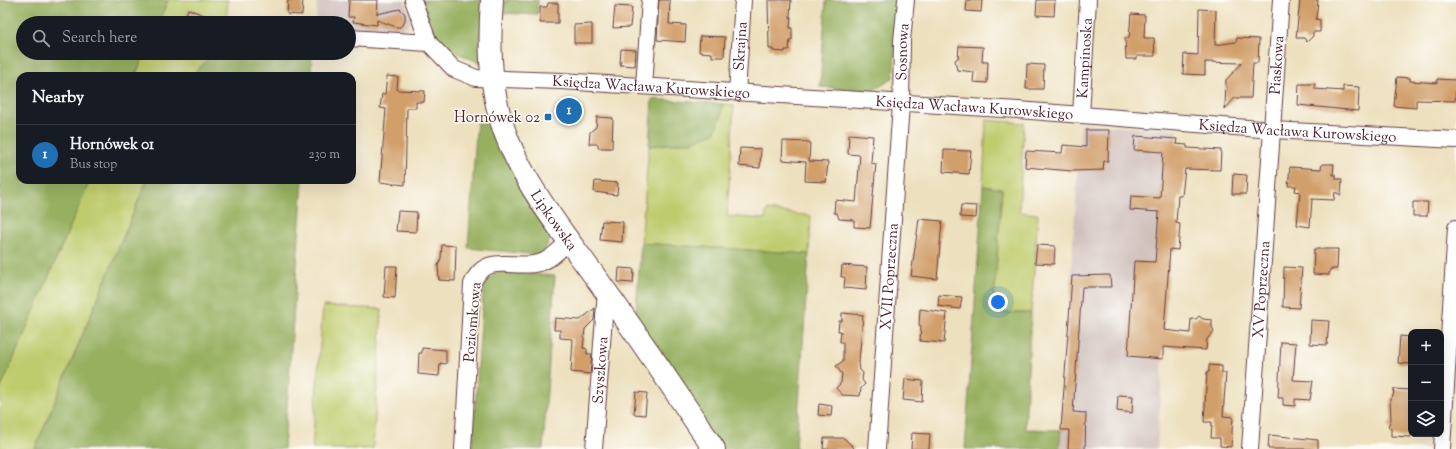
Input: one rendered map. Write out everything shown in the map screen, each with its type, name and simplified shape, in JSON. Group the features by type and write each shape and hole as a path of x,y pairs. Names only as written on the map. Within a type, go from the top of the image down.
{"street":[{"path":"413,0 429,43 454,69 463,74 476,78 493,78"},
{"name":"Lipkowska","path":"492,0 490,39 493,78 498,111 509,144 533,187 569,241 606,291 714,449"},
{"path":"644,86 650,0"},
{"name":"Skrajna","path":"737,93 743,0"},
{"name":"Sosnowa","path":"901,104 902,41 906,0"},
{"name":"Kampinoska","path":"1081,115 1088,0"},
{"name":"Piaskowa","path":"1272,130 1281,0"},
{"path":"356,38 429,43"},
{"name":"Księdza Wacława Kurowskiego","path":"493,78 644,86 1081,115 1272,130 1456,140"},
{"name":"XVII Poprzeczna","path":"877,449 901,104"},
{"name":"XV Poprzeczna","path":"1250,449 1272,130"},
{"path":"1442,449 1456,228"},
{"name":"Poziomkowa","path":"463,449 472,284 476,276 479,271 491,265 540,263 549,258 569,241"},
{"name":"Szyszkowa","path":"594,449 606,291"}],"shaded area":[{"path":"317,0 404,0 411,22 399,34 356,31 356,16 316,16"},
{"path":"1081,124 1177,130 1157,449 1059,449"}],"green space":[{"path":"0,0 168,0 161,16 16,16 16,60 142,60 137,72 16,72 16,184 88,184 0,390"},
{"path":"168,0 228,0 227,16 161,16"},
{"path":"422,0 486,0 482,64 440,45"},
{"path":"505,0 538,0 537,15 504,13"},
{"path":"826,0 899,0 893,78 873,91 820,87"},
{"path":"142,60 208,60 195,72 137,72"},
{"path":"208,60 312,60 311,72 195,72"},
{"path":"652,99 722,104 721,118 714,133 691,142 649,146"},
{"path":"722,104 734,105 727,216 765,219 767,210 811,216 809,254 641,243 649,146 691,142 721,118"},
{"path":"477,119 483,120 552,230 550,240 541,255 468,248"},
{"path":"986,120 1024,123 1019,212 1038,214 1031,313 993,312 1002,189 983,186"},
{"path":"88,184 145,184 35,449 0,449 0,390"},
{"path":"145,184 303,184 284,449 35,449"},
{"path":"983,186 1002,189 993,312 1031,313 1025,429 1061,430 1059,449 965,449"},
{"path":"641,243 809,254 796,449 720,449 635,323"},
{"path":"499,271 555,276 543,449 472,449 484,283"},
{"path":"323,306 382,309 373,449 312,449"}],"building":[{"path":"288,0 303,0 302,15 287,14"},
{"path":"349,0 378,0 377,14 400,9 405,14 405,22 400,27 396,27 377,20 377,25 356,22 356,16 348,16"},
{"path":"659,0 670,0 669,24 686,25 685,42 657,40"},
{"path":"768,0 791,0 790,28 792,28 792,40 790,40 789,50 785,50 785,52 773,51 773,49 769,49"},
{"path":"967,0 982,0 981,12 966,11"},
{"path":"1037,0 1055,0 1054,16 1036,15"},
{"path":"1300,0 1318,0 1316,19 1320,20 1320,32 1313,32 1313,36 1307,42 1304,38 1296,38"},
{"path":"548,3 558,3 558,23 540,23 540,7 547,7"},
{"path":"615,6 632,7 630,27 613,28"},
{"path":"188,9 207,16 186,16"},
{"path":"1199,9 1216,10 1215,45 1236,42 1237,38 1259,39 1258,63 1253,63 1251,98 1235,98 1225,109 1226,80 1242,63 1205,62 1205,75 1183,74 1184,54 1198,55"},
{"path":"1131,14 1145,15 1144,38 1154,38 1155,56 1137,56 1137,59 1126,59 1125,38 1129,38"},
{"path":"592,24 592,43 574,43 574,25"},
{"path":"700,36 725,37 724,57 712,57 712,53 699,52"},
{"path":"959,46 983,47 982,62 988,62 987,83 973,82 974,72 957,70 955,60 958,58"},
{"path":"621,49 636,50 635,66 620,65"},
{"path":"1027,64 1044,65 1043,89 1026,89"},
{"path":"387,76 398,77 397,90 425,91 424,102 416,102 416,108 407,108 405,185 380,182 386,109 380,108 382,94 385,94"},
{"path":"1397,77 1410,78 1410,81 1437,83 1437,79 1456,80 1455,101 1416,100 1416,108 1394,106"},
{"path":"1299,84 1315,84 1315,89 1343,91 1343,86 1359,87 1358,111 1298,105"},
{"path":"597,117 613,118 612,148 598,148 598,144 589,144 590,132 596,127"},
{"path":"1086,130 1109,130 1108,161 1104,161 1103,170 1072,171 1025,167 1026,151 1062,153 1063,145 1086,147"},
{"path":"849,134 873,136 871,163 876,164 870,228 854,227 854,220 839,219 837,213 834,213 835,200 856,202 860,155 848,154"},
{"path":"1135,136 1177,139 1176,144 1187,145 1187,148 1221,150 1220,170 1185,169 1182,196 1178,196 1176,223 1180,224 1178,250 1170,249 1164,330 1190,333 1191,319 1196,319 1199,316 1203,319 1212,320 1212,327 1214,331 1207,339 1206,350 1163,347 1163,359 1128,356 1134,261 1155,262 1159,212 1130,210 1131,196 1160,198 1163,152 1134,150"},
{"path":"783,141 810,142 809,161 828,162 826,182 805,181 806,162 782,160"},
{"path":"740,148 761,149 760,168 739,166"},
{"path":"944,150 971,151 969,174 943,172"},
{"path":"1322,164 1334,164 1333,175 1336,175 1336,179 1342,179 1341,195 1335,192 1334,200 1312,199 1310,227 1297,225 1300,192 1295,191 1296,186 1288,186 1290,167 1321,169"},
{"path":"1233,174 1247,175 1246,194 1232,194"},
{"path":"595,181 618,183 617,195 594,192"},
{"path":"1413,202 1428,202 1427,216 1413,216"},
{"path":"961,205 977,206 976,218 960,217"},
{"path":"398,211 417,212 416,232 396,231"},
{"path":"919,219 942,221 937,279 911,276"},
{"path":"602,221 623,222 622,242 600,240"},
{"path":"442,245 456,246 455,281 439,280 438,266 441,258"},
{"path":"1037,245 1055,246 1054,264 1035,263"},
{"path":"1314,249 1338,249 1337,269 1330,269 1329,275 1313,274"},
{"path":"842,265 867,267 866,290 844,288 845,277 841,277"},
{"path":"386,266 397,266 395,298 384,297"},
{"path":"1284,267 1302,268 1299,308 1283,307"},
{"path":"619,268 634,269 633,283 618,282"},
{"path":"1110,275 1111,287 1082,287 1073,412 1086,413 1085,449 1068,449 1069,430 1061,430 1072,276"},
{"path":"939,295 962,297 960,309 938,306"},
{"path":"595,308 594,320 585,329 583,348 587,349 587,354 592,354 590,374 571,372 573,339 560,338 560,330 554,330 555,318 580,320"},
{"path":"920,309 947,313 944,343 920,341"},
{"path":"842,313 863,315 859,362 860,370 863,373 862,380 865,384 861,388 860,396 842,395 836,388 841,383 842,374 836,366 843,361 843,342 840,342 841,331 838,331 839,321 842,321"},
{"path":"1311,320 1329,321 1327,345 1310,344"},
{"path":"1400,336 1408,337 1408,364 1398,363"},
{"path":"1281,342 1296,343 1293,380 1313,381 1310,400 1295,399 1295,406 1283,405 1283,398 1278,398"},
{"path":"422,348 446,350 446,364 440,363 439,376 418,374 419,353 422,353"},
{"path":"1209,365 1222,366 1222,373 1226,373 1223,416 1233,417 1231,447 1220,446 1220,438 1211,438 1212,422 1204,422 1207,372 1209,372"},
{"path":"905,379 923,381 922,402 903,400"},
{"path":"1394,389 1408,390 1408,437 1391,436 1391,429 1388,426 1391,420 1390,399 1393,396"},
{"path":"636,392 647,393 645,415 634,414"},
{"path":"1118,395 1133,396 1132,413 1117,411"},
{"path":"819,404 832,406 831,416 818,415"},
{"path":"912,433 930,434 929,449 911,449"},
{"path":"1269,435 1318,440 1318,449 1268,449"},
{"path":"824,438 844,438 855,449 823,449"}],"place":[{"name":"Hornówek 01","path":"569,111"},
{"name":"Hornówek 02","path":"548,117"}]}
